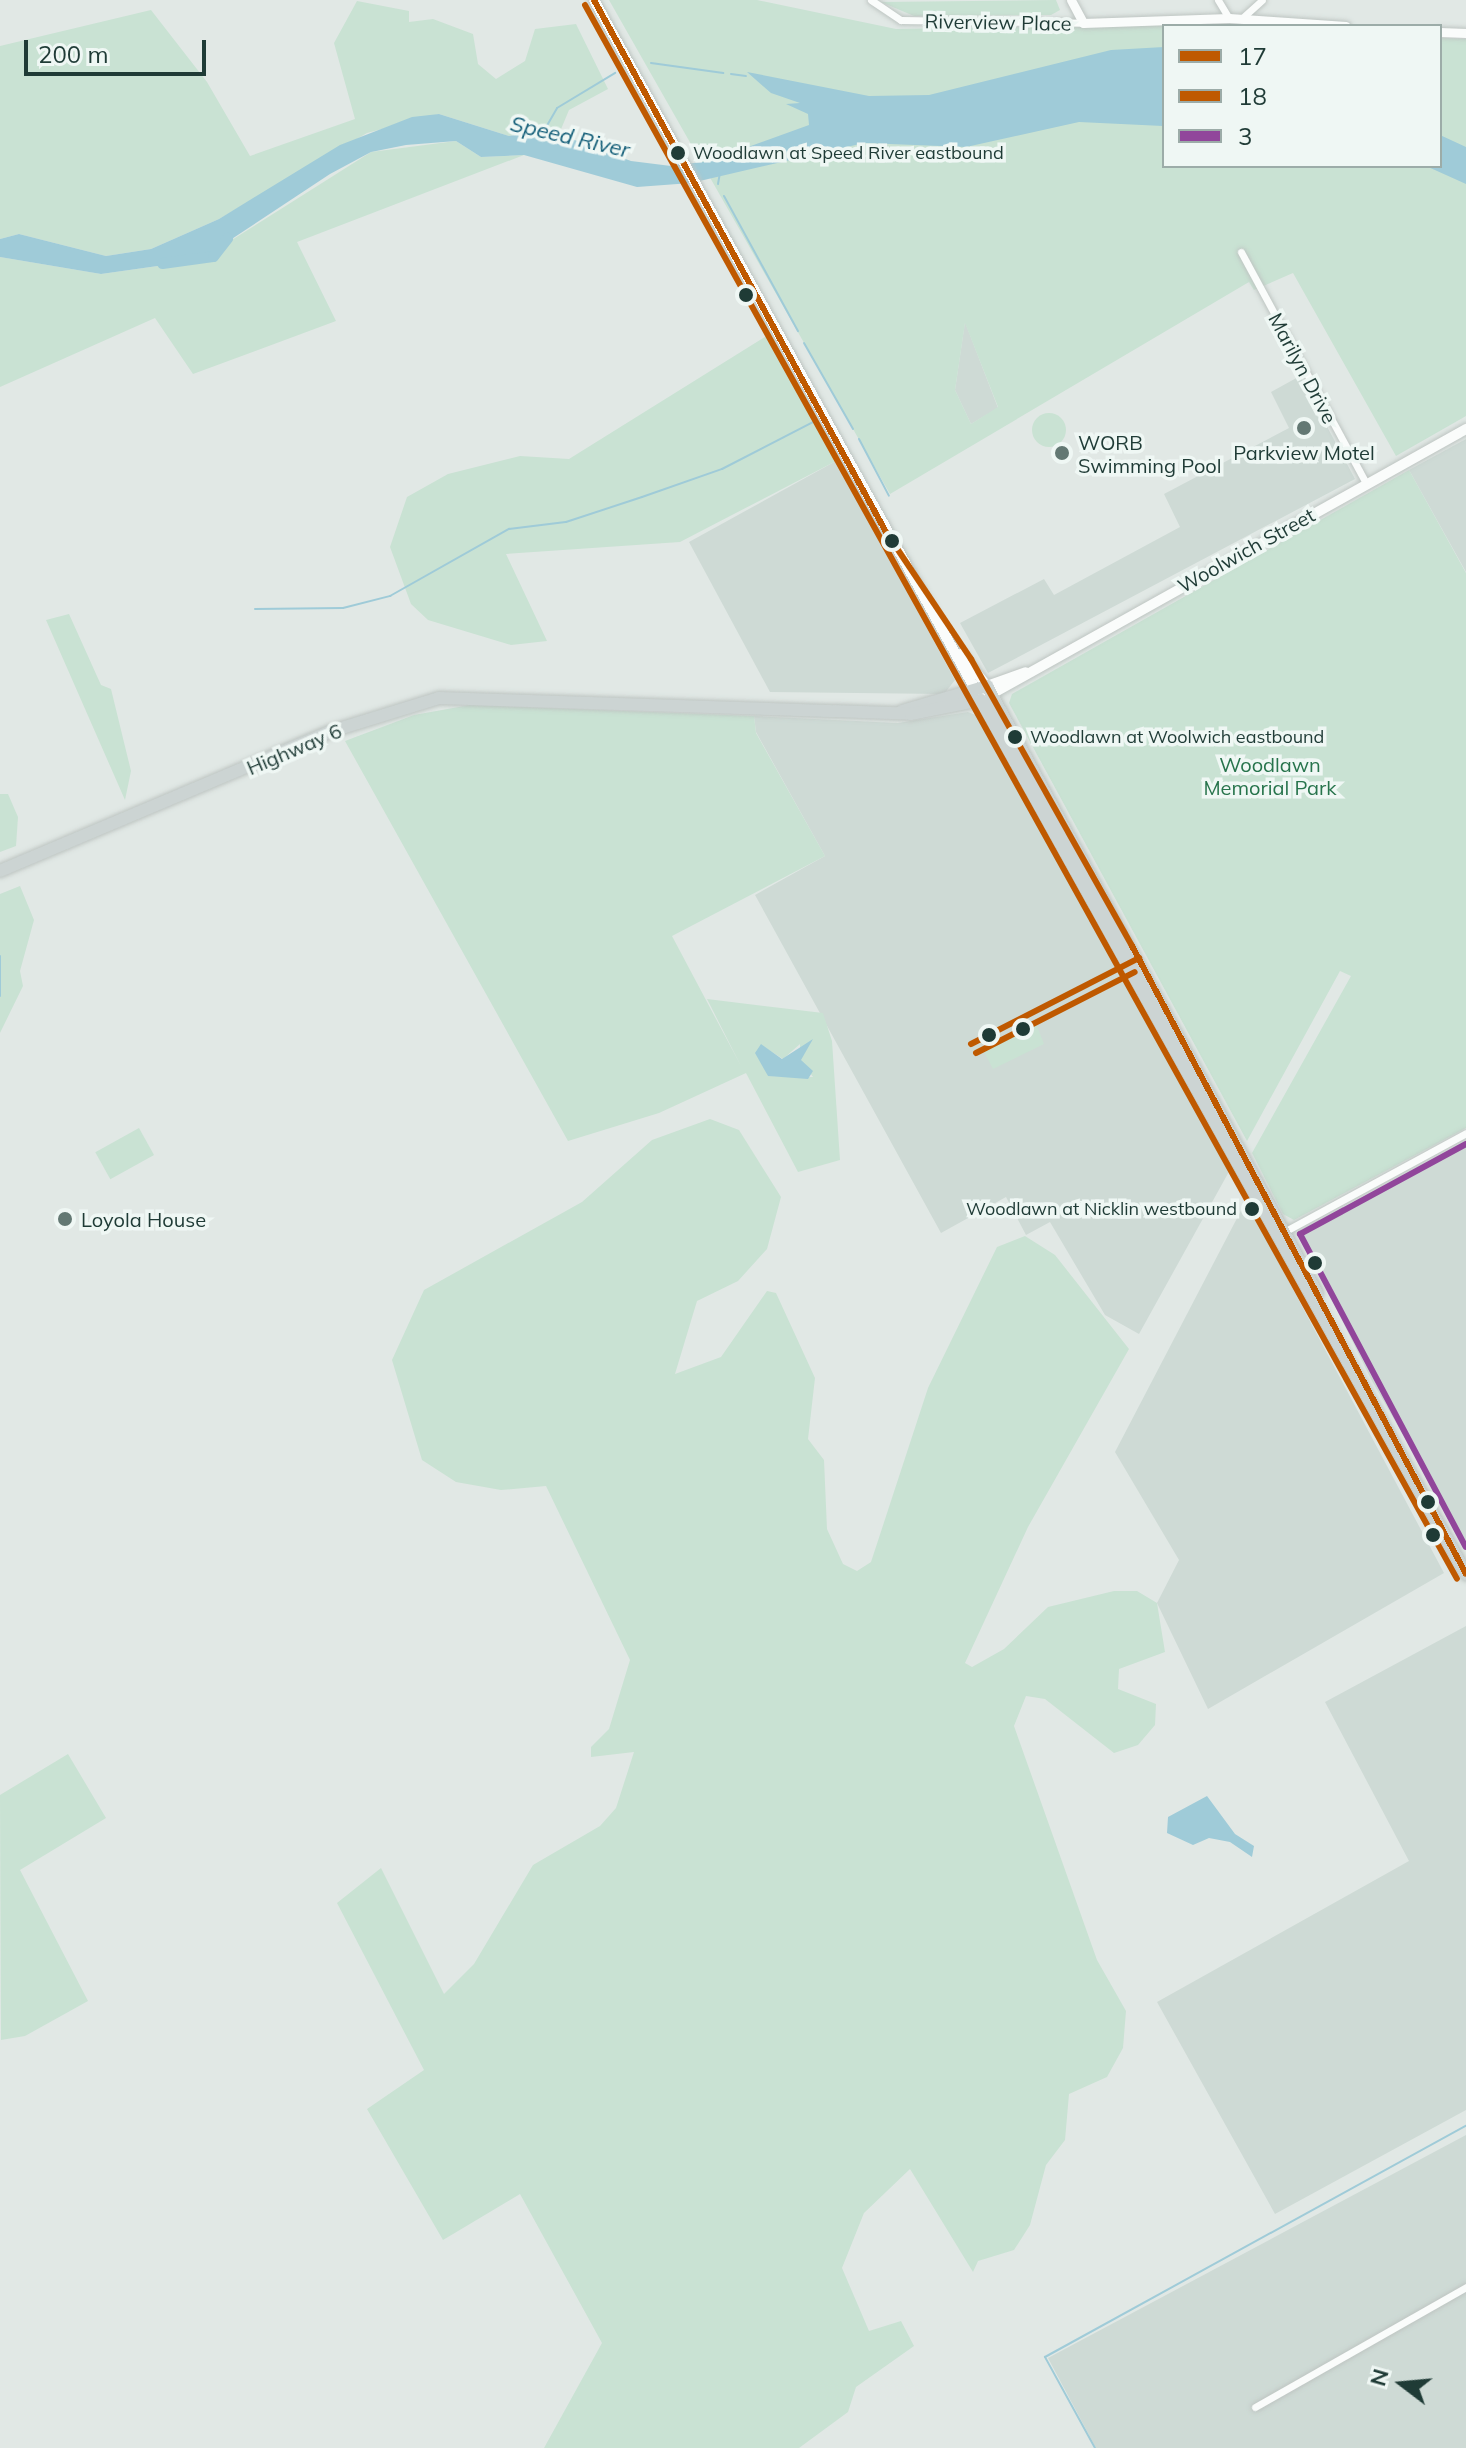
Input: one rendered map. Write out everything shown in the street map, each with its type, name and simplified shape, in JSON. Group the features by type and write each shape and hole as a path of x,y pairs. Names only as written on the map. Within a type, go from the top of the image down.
{"main road":[{"path":"594,0 984,693 1283,1233 1465,1571"},
{"name":"Woolwich Street","path":"602,704 940,712 1026,672 1466,429"},
{"name":"Highway 6","path":"0,871 400,705 498,695 602,704"}],"street":[{"name":"Riverview Place","path":"871,0 901,20 1083,23"},
{"path":"1071,0 1083,23 1229,18 1316,24"},
{"path":"1218,0 1229,18"},
{"path":"1241,19 1262,0"},
{"path":"1442,32 1466,33"},
{"name":"Marilyn Drive","path":"1241,252 1366,483"},
{"path":"1283,1233 1466,1133"},
{"path":"1255,2407 1466,2287"}],"shaded area":[{"path":"965,322 998,408 971,424 955,390"},
{"path":"1300,376 1355,479 988,673 960,623 1044,579 1054,595 1180,527 1164,494 1289,428 1271,392"},
{"path":"1466,439 1466,572 1409,470"},
{"path":"836,461 955,680 944,694 770,692 689,542"},
{"path":"968,712 978,716 1033,808 1231,1168 1139,1334 1105,1315 1050,1222 1026,1235 1006,1197 941,1233 755,895 825,856 756,732 754,716 898,723"},
{"path":"1466,1143 1466,1544 1372,1381 1298,1231"},
{"path":"1246,1201 1444,1573 1208,1709 1157,1603 1179,1560 1115,1452"},
{"path":"1466,1626 1466,2110 1275,2214 1157,2002 1409,1861 1325,1702"},
{"path":"1466,2135 1466,2448 1096,2448 1048,2358"}],"green space":[{"path":"609,0 757,0 896,29 1162,25 1162,168 1442,168 1442,38 1466,39 1466,416 1396,456 1293,273 1254,290 1249,282 890,494","holes":["965,323 998,407 971,424 955,390"]},
{"path":"1056,0 1060,10 1051,15 914,16 881,2"},
{"path":"357,1 409,11 409,22 433,19 473,34 478,64 496,79 525,61 535,29 576,24 608,89 569,110 559,134 544,129 509,136 439,114 367,133 219,219 151,249 106,256 19,234 0,239 0,46 151,10 207,82 250,156 355,119 334,43"},
{"path":"456,141 481,157 524,155 297,242 336,321 193,374 155,318 0,387 0,257 101,274 200,260 371,152"},
{"path":"768,335 836,461 680,542 506,554 547,641 511,645 428,620 411,604 390,547 407,497 448,474 520,456 569,459"},
{"path":"1049,413 1061,418 1066,430 1061,442 1049,447 1037,442 1032,430 1037,418"},
{"name":"Woodlawn Memorial Park","path":"1409,470 1466,573 1466,1128 1294,1220 1283,1214 1252,1153 1351,976 1340,971 1247,1141 1009,703 1012,694"},
{"path":"69,614 101,685 111,689 131,771 125,800 46,620"},
{"path":"470,705 754,716 756,733 825,856 672,936 741,1066 707,999 823,1013 832,1041 840,1160 798,1172 746,1073 659,1113 568,1141 345,741 414,715","holes":["800,1044 800,1060 813,1077 768,1076 761,1045 783,1059"]},
{"path":"0,794 8,794 18,817 16,846 0,852"},
{"path":"20,886 34,920 20,971 23,986 0,1033 0,894"},
{"path":"1035,1021 1044,1044 993,1069 983,1050"},
{"path":"710,1119 739,1130 781,1197 767,1249 738,1281 697,1301 675,1374 721,1357 767,1291 776,1293 815,1378 808,1439 824,1460 827,1529 843,1564 857,1571 871,1562 928,1388 997,1247 1025,1236 1055,1255 1129,1349 1028,1527 965,1663 972,1667 1004,1649 1048,1607 1114,1591 1137,1591 1157,1603 1165,1652 1119,1669 1118,1689 1156,1704 1155,1725 1138,1745 1114,1753 1045,1699 1026,1696 1014,1726 1097,1960 1126,2011 1123,2048 1107,2077 1069,2094 1065,2140 1046,2165 1030,2225 1014,2250 978,2261 973,2272 910,2169 864,2213 842,2268 869,2331 901,2321 914,2346 856,2387 848,2412 799,2448 544,2448 602,2343 520,2194 443,2240 367,2109 424,2070 337,1903 381,1868 444,1994 474,1964 533,1865 600,1826 616,1808 634,1752 591,1757 591,1747 609,1729 630,1660 546,1486 501,1490 456,1482 422,1460 392,1360 424,1290 582,1202 652,1140"},
{"path":"139,1128 154,1155 110,1179 95,1152"},
{"path":"68,1754 106,1818 20,1870 88,2001 25,2036 1,2040 0,1795"}],"water":[{"path":"1162,47 1162,126 1079,122 966,147 864,143 691,183 637,187 524,155 481,157 456,141 406,145 371,152 330,174 200,260 101,274 0,257 0,239 19,234 106,256 151,249 219,219 340,145 412,117 439,114 509,136 545,129 631,161 671,166 709,161 809,125 808,114 786,104 800,103 771,93 747,72 869,96 929,95 1111,50"},
{"path":"1442,136 1466,147 1466,184 1430,168 1442,168"},
{"path":"813,1039 801,1060 813,1071 808,1079 768,1076 755,1053 761,1044 782,1059"},
{"path":"1207,1796 1235,1834 1254,1846 1252,1857 1230,1842 1209,1838 1193,1845 1167,1833 1168,1817"}],"waterway":[{"path":"651,63 723,73"},
{"path":"545,129 557,108 615,73"},
{"path":"731,74 746,76"},
{"path":"718,184 720,173"},
{"path":"724,196 798,331"},
{"name":"Speed River","path":"162,263 213,256 227,238"},
{"path":"804,343 853,429"},
{"path":"255,609 343,608 390,596 509,529 566,522 722,469 815,421"},
{"path":"859,439 889,496"},
{"path":"0,956 0,996"},
{"path":"1095,2448 1045,2357 1466,2126"}],"transit line":[{"name":"17","path":"594,0 886,532 971,659 1132,946 1466,1574"},
{"name":"18","path":"585,5 1457,1579"},
{"name":"17","path":"971,1044 1139,958"},
{"name":"18","path":"976,1053 1135,972"},
{"name":"3","path":"1466,1144 1300,1234 1466,1547"}],"place":[{"name":"Woodlawn at Speed River eastbound","path":"678,153"},
{"name":"Parkview Motel","path":"1304,428"},
{"name":"WORB Swimming Pool","path":"1062,453"},
{"name":"Woodlawn at Woolwich eastbound","path":"1015,737"},
{"name":"Woodlawn at Nicklin westbound","path":"1252,1209"},
{"name":"Loyola House","path":"65,1219"}]}
